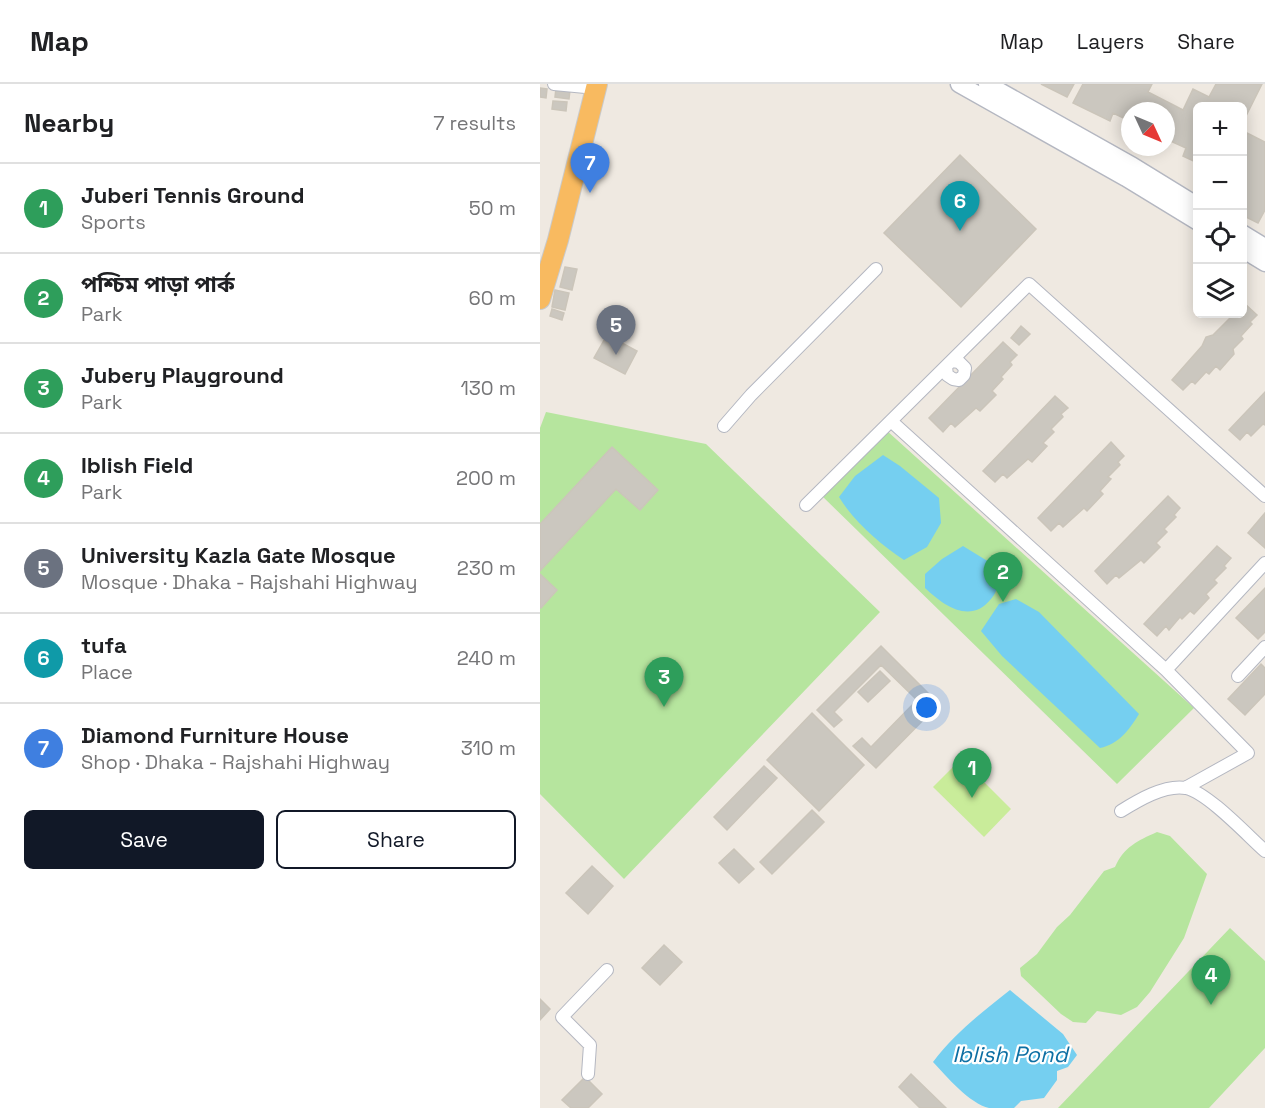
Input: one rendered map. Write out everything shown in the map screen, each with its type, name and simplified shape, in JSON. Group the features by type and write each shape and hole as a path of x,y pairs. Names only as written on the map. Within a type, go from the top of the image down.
{"highway":[{"path":"540,299 558,240 597,86"}],"main road":[{"path":"959,84 1116,172 1193,220"},
{"path":"987,84 1133,166 1193,204"},
{"path":"1247,236 1265,247"},
{"path":"1247,252 1265,263"}],"street":[{"path":"554,84 597,86"},
{"path":"724,426 751,395 876,269"},
{"path":"806,505 1029,284 1265,496"},
{"path":"891,421 1166,670 1248,753 1185,788 1163,790 1142,798 1121,811"},
{"path":"1166,670 1265,563"},
{"path":"1238,676 1265,647"},
{"path":"1185,788 1206,799 1227,815 1265,851"},
{"path":"588,1074 590,1045 562,1017 607,970"}],"green space":[{"path":"546,412 706,444 880,612 624,879 540,794 540,428"},
{"path":"886,430 1194,708 1117,784 821,495"},
{"path":"961,759 1011,809 984,837 933,787"},
{"path":"1157,832 1170,836 1207,874 1184,938 1150,992 1137,1007 1121,1015 1097,1011 1086,1023 1073,1022 1061,1014 1021,976 1020,968 1037,954 1104,871 1115,867 1132,845"},
{"path":"1230,928 1265,961 1265,1048 1209,1108 1058,1108"}],"water":[{"path":"883,455 939,498 941,523 927,547 904,560 868,532 839,497 855,476"},
{"path":"963,546 994,565 1000,582 991,599 983,607 974,611 957,610 948,606 925,588 925,574 942,559"},
{"path":"1016,599 1039,612 1139,714 1118,740 1100,748 1002,656 981,631 999,604"},
{"name":"Iblish Pond","path":"1010,990 1063,1034 1077,1055 1068,1067 1057,1071 1057,1080 1044,1098 1021,1101 1014,1108 989,1108 966,1095 933,1062 960,1032"}],"building":[{"path":"1041,84 1074,84 1067,97"},
{"path":"1041,84 1074,84 1067,97"},
{"path":"1083,84 1152,84 1148,92 1167,102 1121,102 1121,117 1113,113 1110,121 1073,103"},
{"path":"1216,84 1262,84 1247,114 1247,102 1193,102 1193,161 1183,156 1186,148 1175,143 1175,106 1183,110 1193,89 1209,97"},
{"path":"540,88 547,89 546,98 540,97"},
{"path":"556,88 570,90 569,99 555,97"},
{"path":"553,101 567,102 566,111 552,109"},
{"path":"1247,133 1265,142 1265,210 1258,223 1247,218"},
{"path":"960,155 1036,229 961,307 884,233"},
{"path":"565,267 577,269 572,290 560,287"},
{"path":"555,290 569,293 565,310 552,307"},
{"path":"1247,306 1257,315 1241,336 1243,339 1233,349 1234,354 1220,370 1216,366 1209,374 1206,372 1195,384 1192,381 1183,390 1172,380 1202,346 1206,337 1213,335 1230,318 1247,318"},
{"path":"552,309 564,313 562,320 550,316"},
{"path":"1021,326 1030,334 1019,345 1011,338"},
{"path":"607,335 637,351 625,374 594,358"},
{"path":"1003,342 1017,355 1010,362 1012,365 1001,377 1003,379 992,391 996,395 980,411 976,408 955,427 951,423 943,432 929,418"},
{"path":"1265,392 1265,425 1263,424 1251,436 1247,432 1240,440 1229,430"},
{"path":"1055,396 1068,408 1051,429 1054,432 1043,443 1047,446 1032,462 1028,459 1007,478 1003,474 995,482 983,471"},
{"path":"1111,442 1124,456 1118,462 1120,465 1108,477 1111,479 1100,491 1103,494 1087,511 1084,508 1063,527 1059,523 1051,531 1038,518"},
{"path":"612,447 658,490 640,510 616,489 540,571 540,524"},
{"path":"1168,496 1180,508 1174,515 1176,517 1164,529 1167,532 1156,543 1160,547 1144,563 1141,560 1119,578 1116,575 1107,584 1095,571"},
{"path":"1265,513 1265,548 1248,533"},
{"path":"1217,546 1231,558 1224,566 1226,568 1214,580 1217,583 1206,594 1209,598 1194,614 1190,611 1182,619 1180,617 1169,630 1166,626 1157,636 1144,624"},
{"path":"540,574 557,590 541,608 540,607"},
{"path":"1265,588 1265,632 1258,639 1236,618"},
{"path":"881,646 939,704 876,768 853,746 862,738 871,747 917,700 881,665 834,712 842,720 834,727 817,710"},
{"path":"1261,664 1265,668 1265,694 1245,715 1228,699"},
{"path":"880,671 890,681 868,702 858,692"},
{"path":"812,713 864,765 819,811 767,760"},
{"path":"764,766 777,778 727,830 714,817"},
{"path":"812,810 824,822 772,874 760,862"},
{"path":"734,849 754,869 739,883 719,863"},
{"path":"592,866 613,886 588,914 566,893"},
{"path":"664,945 682,962 660,985 642,968"},
{"path":"540,999 550,1009 540,1020"},
{"path":"911,1074 946,1108 920,1108 899,1087"},
{"path":"585,1077 602,1094 588,1108 571,1108 562,1100"}],"place":[{"name":"Diamond Furniture House","path":"590,193"},
{"name":"tufa","path":"960,231"},
{"name":"University Kazla Gate Mosque","path":"616,355"},
{"name":"পশ্চিম পাড়া পার্ক","path":"1003,602"},
{"name":"Jubery Playground","path":"664,707"},
{"name":"Juberi Tennis Ground","path":"972,798"},
{"name":"Iblish Field","path":"1211,1005"}]}
